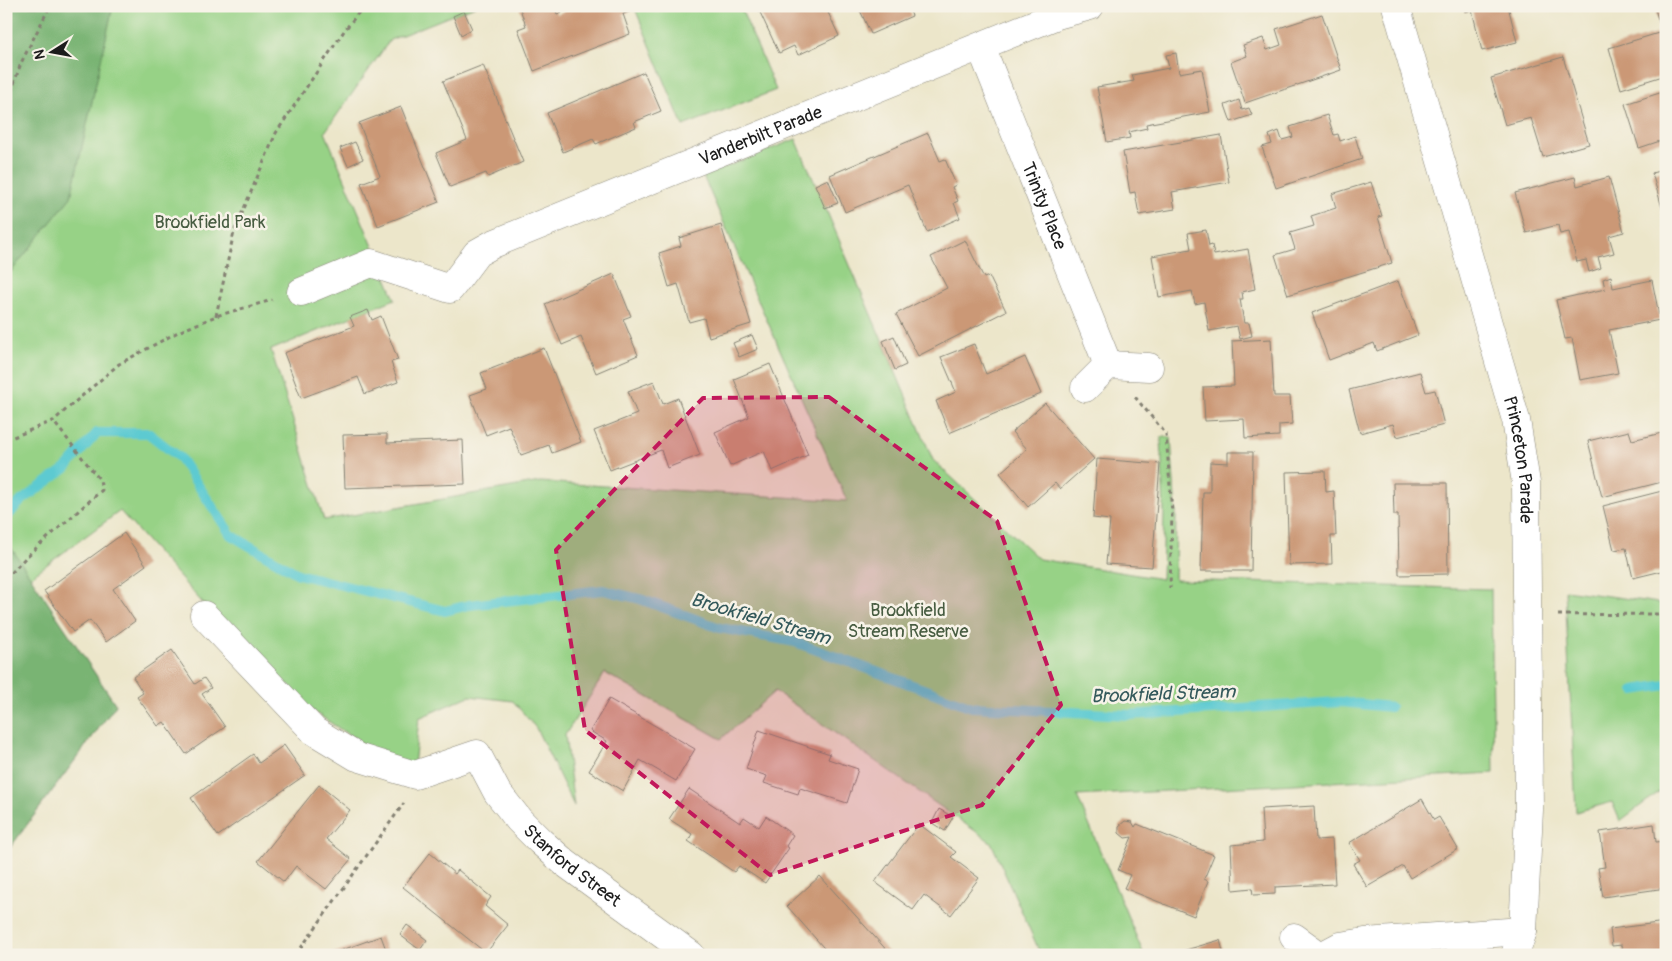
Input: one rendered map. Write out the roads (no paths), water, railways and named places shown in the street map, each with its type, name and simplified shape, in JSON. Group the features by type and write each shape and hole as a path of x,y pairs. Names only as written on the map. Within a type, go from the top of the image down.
{"street":[{"name":"Vanderbilt Parade","path":"301,292 371,263 450,289 477,253 493,244 981,47 1055,11 1090,6"},
{"name":"Princeton Parade","path":"1396,6 1516,420 1526,483 1529,810 1519,943"},
{"name":"Trinity Place","path":"981,47 1108,365"},
{"path":"1085,388 1108,365 1149,367"},
{"name":"Stanford Street","path":"204,615 314,731 357,757 415,775 478,754 497,792 519,820 540,841 565,863 691,955"},
{"path":"1294,938 1321,955 1340,946 1365,942 1519,943"}],"waterway":[{"name":"Brookfield Stream","path":"6,518 21,501 66,468 97,433 148,433 180,458 231,535 298,574 445,611 469,605 603,590 640,599 720,628 795,642 972,707 1129,715 1341,702 1390,707"},
{"name":"Brookfield Stream","path":"1634,690 1666,685"}],"park label":[{"name":"Brookfield Park","path":"210,222"},
{"name":"Brookfield Stream Reserve","path":"908,620"}]}
